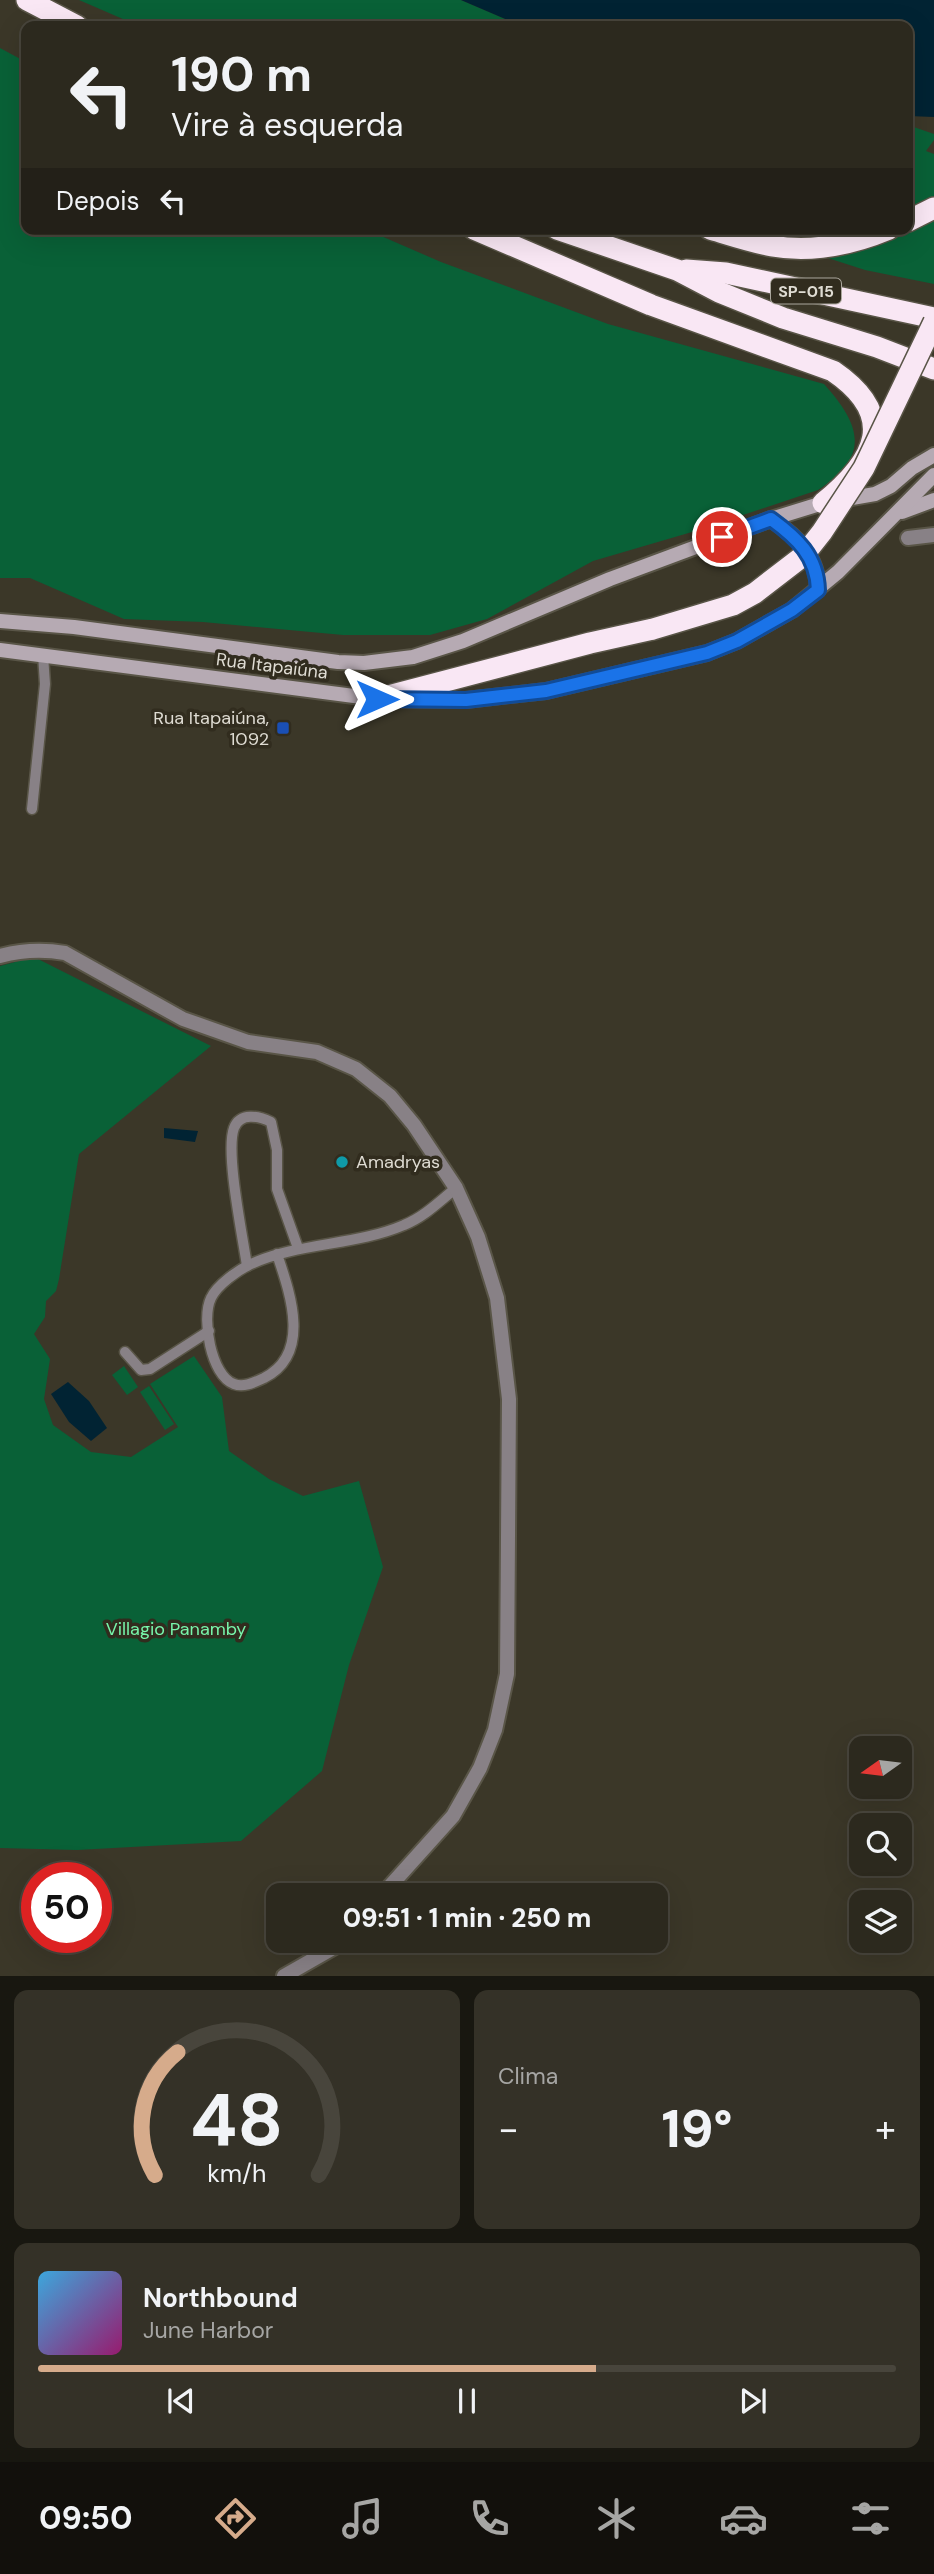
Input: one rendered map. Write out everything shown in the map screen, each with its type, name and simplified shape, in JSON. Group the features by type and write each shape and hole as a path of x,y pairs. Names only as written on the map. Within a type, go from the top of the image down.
{"highway":[{"path":"15,0 64,21"},
{"path":"27,0 66,21"},
{"path":"913,218 934,208"},
{"path":"488,235 651,305 833,371 851,384 867,402 874,419 873,442 857,472 823,503"},
{"name":"SP-015","path":"575,235 677,270 726,273 934,320"},
{"path":"733,235 774,246 819,248 874,235"},
{"path":"677,270 719,292 783,318 877,347 934,369"},
{"path":"377,699 653,629 733,606 755,593 803,556 864,468 934,320"}],"main road":[{"name":"Rua Itapaiúna","path":"0,621 74,627 338,662 364,663 412,657 463,640 610,579 771,519 823,503 875,494 934,455"},
{"name":"Rua Itapaiúna","path":"0,650 377,699 466,700 546,691 707,653 737,641 792,610 818,590 934,475"},
{"path":"891,516 934,500"},
{"path":"771,519 803,545 818,579 818,590"}],"street":[{"path":"908,538 934,535"},
{"path":"0,957 31,950 65,953 183,1019 248,1042 317,1052 356,1069 390,1096 414,1125 456,1188 478,1237 497,1298 509,1399 507,1674 495,1730 480,1768 453,1816 393,1883"},
{"path":"284,1976 324,1953"}],"lane":[{"path":"32,809 45,684 43,655"},
{"path":"247,1266 237,1203 232,1141 234,1127 241,1118 247,1116 271,1122 277,1150 277,1189 298,1248"},
{"path":"277,1254 291,1298 295,1330 285,1362 269,1376 252,1384 236,1385 224,1378 215,1365 206,1314 211,1297 222,1284 247,1266 277,1254 376,1235 405,1225 421,1216 456,1188"},
{"path":"125,1352 141,1370 150,1369 209,1331"}],"green space":[{"path":"79,0 461,0 510,21 127,21"},
{"path":"0,48 21,59 21,235 379,235 441,262 608,324 824,384 846,413 855,440 853,452 846,465 818,490 692,532 593,561 487,619 430,635 343,635 203,622 124,619 30,578 0,578"},
{"path":"913,127 934,134 934,140 926,151 934,154 934,284 865,270 757,235 913,235"},
{"name":"Villagio Panamby","path":"34,957 211,1046 79,1154 56,1291 46,1301 45,1317 34,1334 50,1359 44,1399 53,1425 91,1452 131,1457 178,1427 150,1384 194,1356 222,1397 229,1451 269,1479 303,1496 359,1481 383,1567 349,1665 322,1771 241,1841 77,1850 0,1848 0,966"},
{"path":"124,1366 138,1387 127,1395 112,1375"},
{"path":"149,1386 174,1424 165,1430 140,1392"}],"water":[{"path":"461,0 934,0 934,117 913,116 913,21 510,21"},
{"path":"164,1128 198,1131 195,1142 164,1138"},
{"path":"68,1382 89,1401 107,1428 91,1441 69,1422 51,1394"}],"place":[{"name":"Rua Itapaiúna, 1092","path":"283,728"},
{"name":"Amadryas","path":"342,1162"}],"route":[{"path":"377,699 466,700 546,691 707,653 737,641 792,610 818,590 818,579 803,545 771,519 722,537"}]}
